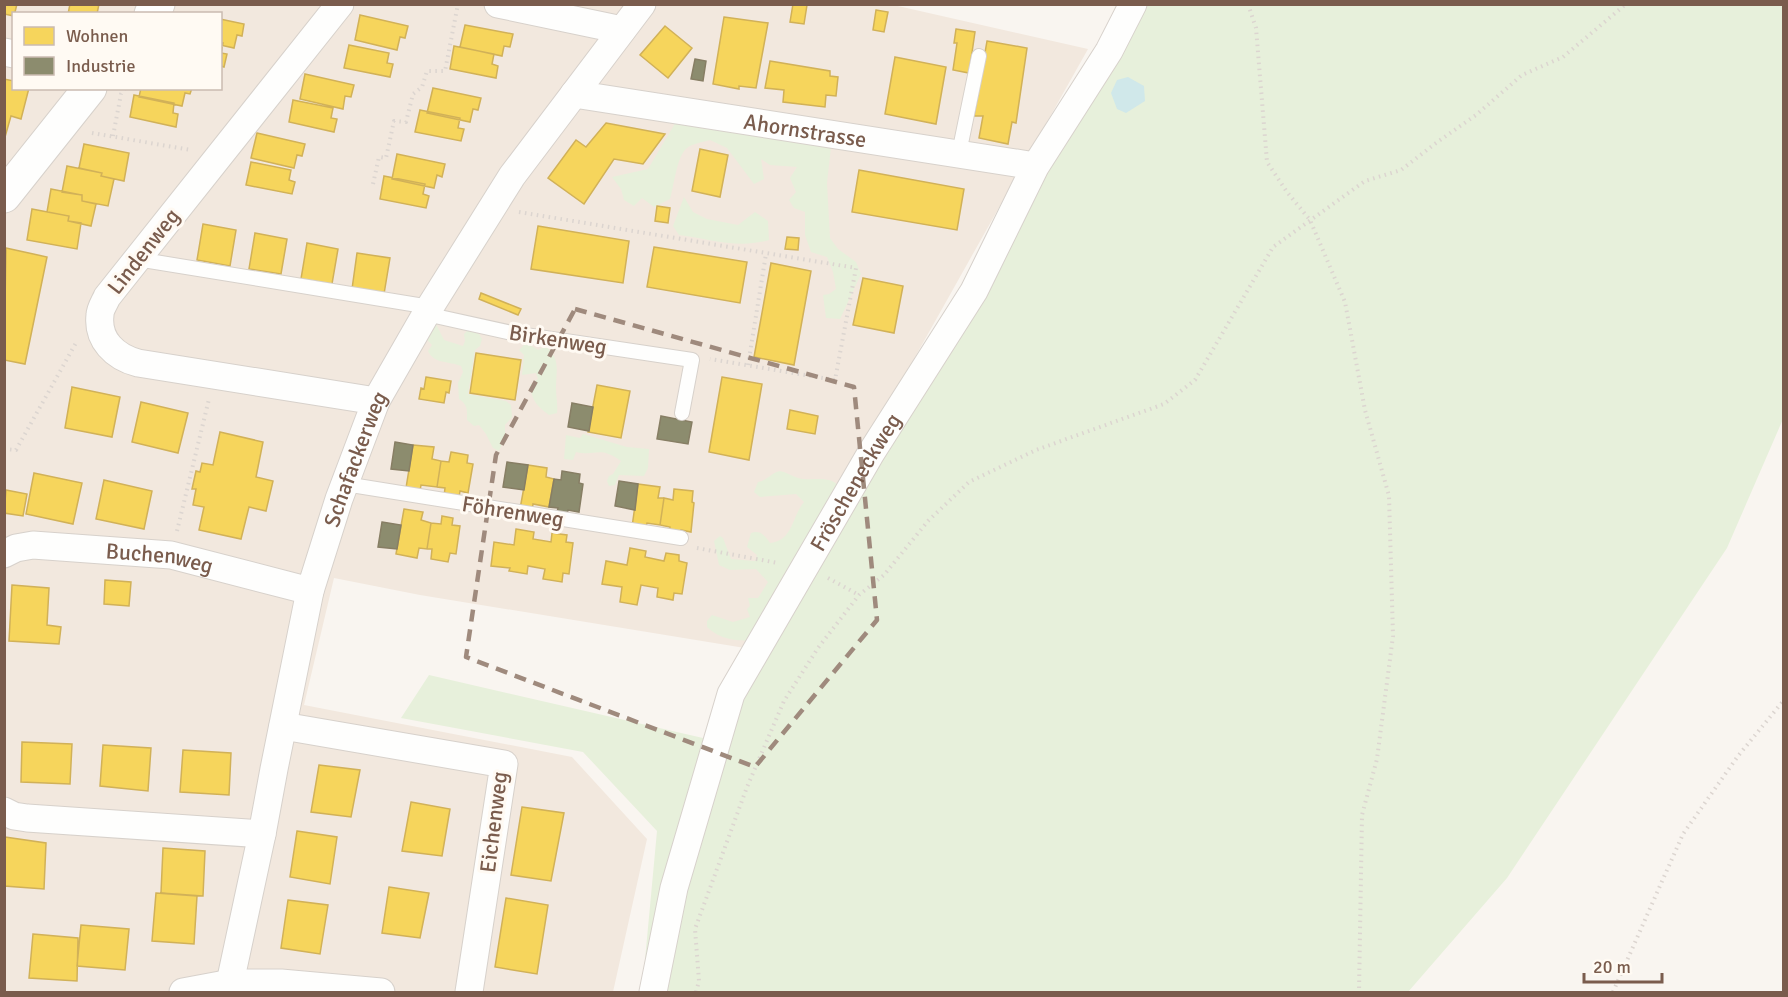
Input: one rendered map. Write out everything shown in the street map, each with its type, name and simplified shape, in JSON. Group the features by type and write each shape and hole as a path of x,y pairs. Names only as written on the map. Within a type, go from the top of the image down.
{"street":[{"name":"Lindenweg","path":"340,4 107,297 100,314 101,329 113,352 125,359 376,401"},
{"path":"498,4 622,30"},
{"name":"Schafackerweg","path":"230,988 310,591 345,484 376,401 428,311 512,176 642,4"},
{"name":"Fröscheneckweg","path":"653,993 674,888 731,694 871,453 974,291 1035,166 1109,51 1133,4"},
{"path":"4,196 88,90"},
{"name":"Ahornstrasse","path":"574,94 1035,166"},
{"name":"Buchenweg","path":"4,554 16,548 33,545 171,555 310,591"},
{"name":"Eichenweg","path":"283,726 504,764 469,993"},
{"path":"4,811 14,816 27,818 262,834"},
{"path":"183,993 281,983 381,993"}],"lane":[{"path":"958,153 979,56"},
{"name":"Birkenweg","path":"137,259 428,311 512,333 692,360"},
{"path":"682,413 692,360"},
{"name":"Föhrenweg","path":"345,484 681,538"}],"path":[{"path":"373,184 379,157 386,158 394,121 406,122 413,94 422,87 427,70 445,72 458,4"},
{"path":"1248,4 1256,28 1267,162 1287,192 1310,220 1345,302 1365,410 1389,496 1393,636 1377,759 1362,815 1359,993"},
{"path":"696,993 699,981 695,929 747,787 784,701 818,648 859,595 884,575 928,521 969,482 1036,450 1164,404 1196,380 1272,247 1365,182 1401,170 1476,116 1522,75 1563,57 1626,4"},
{"path":"113,136 124,90"},
{"path":"88,132 218,155"},
{"path":"491,208 856,268 835,380 703,358 692,360"},
{"path":"748,365 766,254"},
{"path":"4,449 16,450 90,316 100,314"},
{"path":"171,555 215,375"},
{"path":"681,538 683,546 805,568 859,595"},
{"path":"1613,993 1683,834 1738,756 1784,700"}],"highlighted area":[{"path":"575,309 854,387 877,620 755,767 466,657 496,455"}],"shaded area":[{"path":"889,4 1088,49 751,649 420,595 334,578 304,705 572,757 647,839 613,992 5,992 5,5"}],"green space":[{"path":"1133,5 1783,5 1783,419 1727,548 1507,878 1408,992 642,992 657,831 583,752 401,718 429,675 716,741"},
{"path":"677,120 831,147 827,183 830,238 838,249 856,262 861,274 840,319 826,318 823,295 836,289 827,257 811,252 805,235 805,212 794,208 789,200 796,192 790,178 797,167 770,165 761,159 764,179 754,184 727,148 710,140 692,145 684,152 678,164 670,199 654,207 642,198 634,206 624,200 621,189 612,177 648,169"},
{"path":"684,197 693,212 707,219 738,225 755,212 768,221 769,240 746,244 679,235 673,226"},
{"path":"436,324 444,340 463,346 464,334 469,329 479,334 482,339 480,346 475,350 468,394 506,401 511,405 512,417 505,425 505,437 499,451 493,448 479,425 474,426 467,420 467,411 459,399 458,383 463,372 461,366 438,360 428,351 432,345 424,332"},
{"path":"524,345 530,345 538,350 546,346 554,356 557,366 557,413 549,415 538,406 534,399 530,385 538,379 536,373 522,375 524,355 519,350"},
{"path":"583,434 627,447 649,449 648,468 644,476 619,475 615,485 609,486 607,481 609,476 613,474 621,461 613,456 602,452 576,452 573,460 564,459 566,435 580,438"},
{"path":"780,471 798,478 825,479 840,487 756,641 723,637 707,627 707,621 712,615 733,622 750,617 747,609 750,606 748,598 758,598 768,582 756,569 730,570 719,565 714,541 720,536 723,538 731,559 755,561 757,555 747,547 751,533 762,534 770,543 778,541 788,533 804,502 796,494 760,497 754,492 758,482"}],"water":[{"path":"1128,77 1144,86 1145,101 1126,113 1117,109 1111,93 1117,80"}],"building: Wohnen":[{"path":"4,4 17,4 12,16 4,14"},
{"path":"70,4 99,4 97,12 68,12"},
{"path":"793,4 807,5 804,24 790,22"},
{"path":"876,10 888,12 884,32 873,30"},
{"path":"360,15 408,26 405,38 400,37 397,50 355,40"},
{"path":"724,17 768,23 756,88 739,86 739,89 713,84"},
{"path":"222,19 244,24 242,36 237,35 234,48 222,45"},
{"path":"465,25 513,34 510,47 504,46 502,56 460,47"},
{"path":"665,26 692,48 668,78 640,55"},
{"path":"956,29 975,32 969,73 953,70 957,43 954,43"},
{"path":"987,41 1027,48 1016,123 1012,122 1008,144 979,138 983,116 974,116"},
{"path":"349,45 389,53 387,63 393,64 390,77 344,68"},
{"path":"454,46 494,54 492,64 498,66 496,78 450,69"},
{"path":"222,53 227,54 224,67 222,66"},
{"path":"895,57 946,67 936,124 885,114"},
{"path":"770,61 830,71 830,76 838,77 836,96 826,95 825,107 783,102 784,90 765,88"},
{"path":"305,74 354,85 351,97 345,96 343,109 300,99"},
{"path":"4,79 12,81 12,90 28,90 21,119 11,116 5,137"},
{"path":"433,88 481,98 478,110 473,109 470,122 427,113"},
{"path":"141,90 191,90 190,94 185,93 182,106 139,97"},
{"path":"134,95 174,103 173,113 178,114 176,127 130,117"},
{"path":"293,100 333,108 331,118 337,119 334,132 289,122"},
{"path":"420,110 460,118 458,128 464,129 461,141 415,132"},
{"path":"606,123 665,134 643,164 614,159 584,204 548,178 576,140 586,147"},
{"path":"257,133 305,144 302,156 297,155 294,168 251,158"},
{"path":"84,144 129,153 124,181 79,168"},
{"path":"700,149 728,155 720,197 692,191"},
{"path":"397,154 445,164 442,177 437,175 434,188 392,179"},
{"path":"251,162 291,170 289,180 295,182 292,194 246,185"},
{"path":"67,166 102,173 101,176 114,179 108,206 82,201 82,195 62,192"},
{"path":"859,170 964,189 957,230 852,212"},
{"path":"384,176 425,184 423,194 429,196 426,208 380,199"},
{"path":"51,189 82,195 82,201 96,204 91,226 68,221 69,216 47,212"},
{"path":"657,206 670,208 668,223 655,221"},
{"path":"32,209 69,216 68,221 81,223 77,249 27,240"},
{"path":"203,224 236,230 230,266 197,260"},
{"path":"538,226 629,241 623,283 531,269"},
{"path":"255,233 287,239 281,274 249,269"},
{"path":"787,237 799,238 798,250 785,249"},
{"path":"307,243 338,249 332,284 301,279"},
{"path":"654,247 747,262 740,303 647,287"},
{"path":"6,248 47,257 25,364 4,360"},
{"path":"357,253 390,258 384,294 352,289"},
{"path":"771,263 811,271 794,365 754,357"},
{"path":"863,278 903,286 894,333 853,325"},
{"path":"481,293 521,309 518,315 479,299"},
{"path":"476,353 521,360 515,400 470,393"},
{"path":"426,377 451,381 444,403 419,399"},
{"path":"722,377 762,384 749,460 709,452"},
{"path":"597,385 630,391 621,438 588,432"},
{"path":"72,387 120,397 112,437 65,428"},
{"path":"141,402 188,413 178,453 132,442"},
{"path":"790,410 818,416 815,434 787,429"},
{"path":"220,432 263,442 256,477 273,481 266,511 249,507 241,539 199,530 204,507 193,505 196,489 192,489 196,471 200,472 202,463 213,465"},
{"path":"413,445 434,447 432,459 441,461 437,487 421,485 420,491 406,488"},
{"path":"451,452 468,455 467,463 473,464 468,493 460,491 459,498 444,496 445,488 437,487 441,461 449,462"},
{"path":"528,465 547,468 546,477 554,479 549,507 533,504 532,511 520,509"},
{"path":"34,473 82,483 73,524 26,514"},
{"path":"104,480 152,491 144,529 96,519"},
{"path":"638,484 660,487 658,498 664,498 660,525 647,523 645,529 632,527"},
{"path":"674,489 693,491 691,532 681,530 681,535 669,534 670,527 660,525 664,498 673,500"},
{"path":"6,490 27,494 23,516 4,513"},
{"path":"404,509 423,512 421,520 431,523 427,549 419,548 417,558 396,554"},
{"path":"442,516 453,518 452,525 460,526 456,554 450,553 448,562 431,559 432,549 427,549 431,523 441,524"},
{"path":"516,529 534,532 533,539 551,542 552,533 567,535 566,542 573,543 569,574 563,573 562,582 543,579 545,569 528,566 527,574 509,571 510,568 491,566 494,542 514,545"},
{"path":"630,548 646,551 645,557 664,561 666,553 679,555 679,561 687,563 682,594 674,593 673,600 657,597 658,588 641,585 637,605 620,602 622,587 602,584 606,561 627,565"},
{"path":"105,580 131,582 129,606 104,604"},
{"path":"12,585 49,588 47,625 61,627 59,644 9,641"},
{"path":"22,742 72,744 70,784 21,782"},
{"path":"103,745 151,748 148,791 100,786"},
{"path":"183,750 231,753 229,795 180,792"},
{"path":"319,765 360,770 351,817 311,812"},
{"path":"411,802 450,809 442,856 402,851"},
{"path":"522,807 564,813 551,881 511,875"},
{"path":"297,831 337,837 330,884 290,877"},
{"path":"5,837 46,843 44,889 4,886"},
{"path":"163,848 205,851 203,896 161,893"},
{"path":"389,887 429,893 420,938 382,933"},
{"path":"156,893 197,896 194,944 152,941"},
{"path":"506,898 548,905 537,974 495,967"},
{"path":"288,900 328,905 320,954 281,948"},
{"path":"81,925 129,929 125,970 77,966"},
{"path":"33,934 78,938 77,981 29,978"}],"building: Industrie":[{"path":"695,59 706,61 703,81 691,79"},
{"path":"572,403 593,407 589,431 568,427"},
{"path":"661,416 692,422 688,444 657,439"},
{"path":"395,442 413,445 409,471 391,469"},
{"path":"507,462 528,465 524,490 503,487"},
{"path":"562,471 580,474 579,483 583,484 579,512 568,510 567,514 557,512 558,508 549,507 554,479 561,480"},
{"path":"619,481 638,484 635,510 615,506"},
{"path":"382,522 401,525 397,549 378,547"}]}
